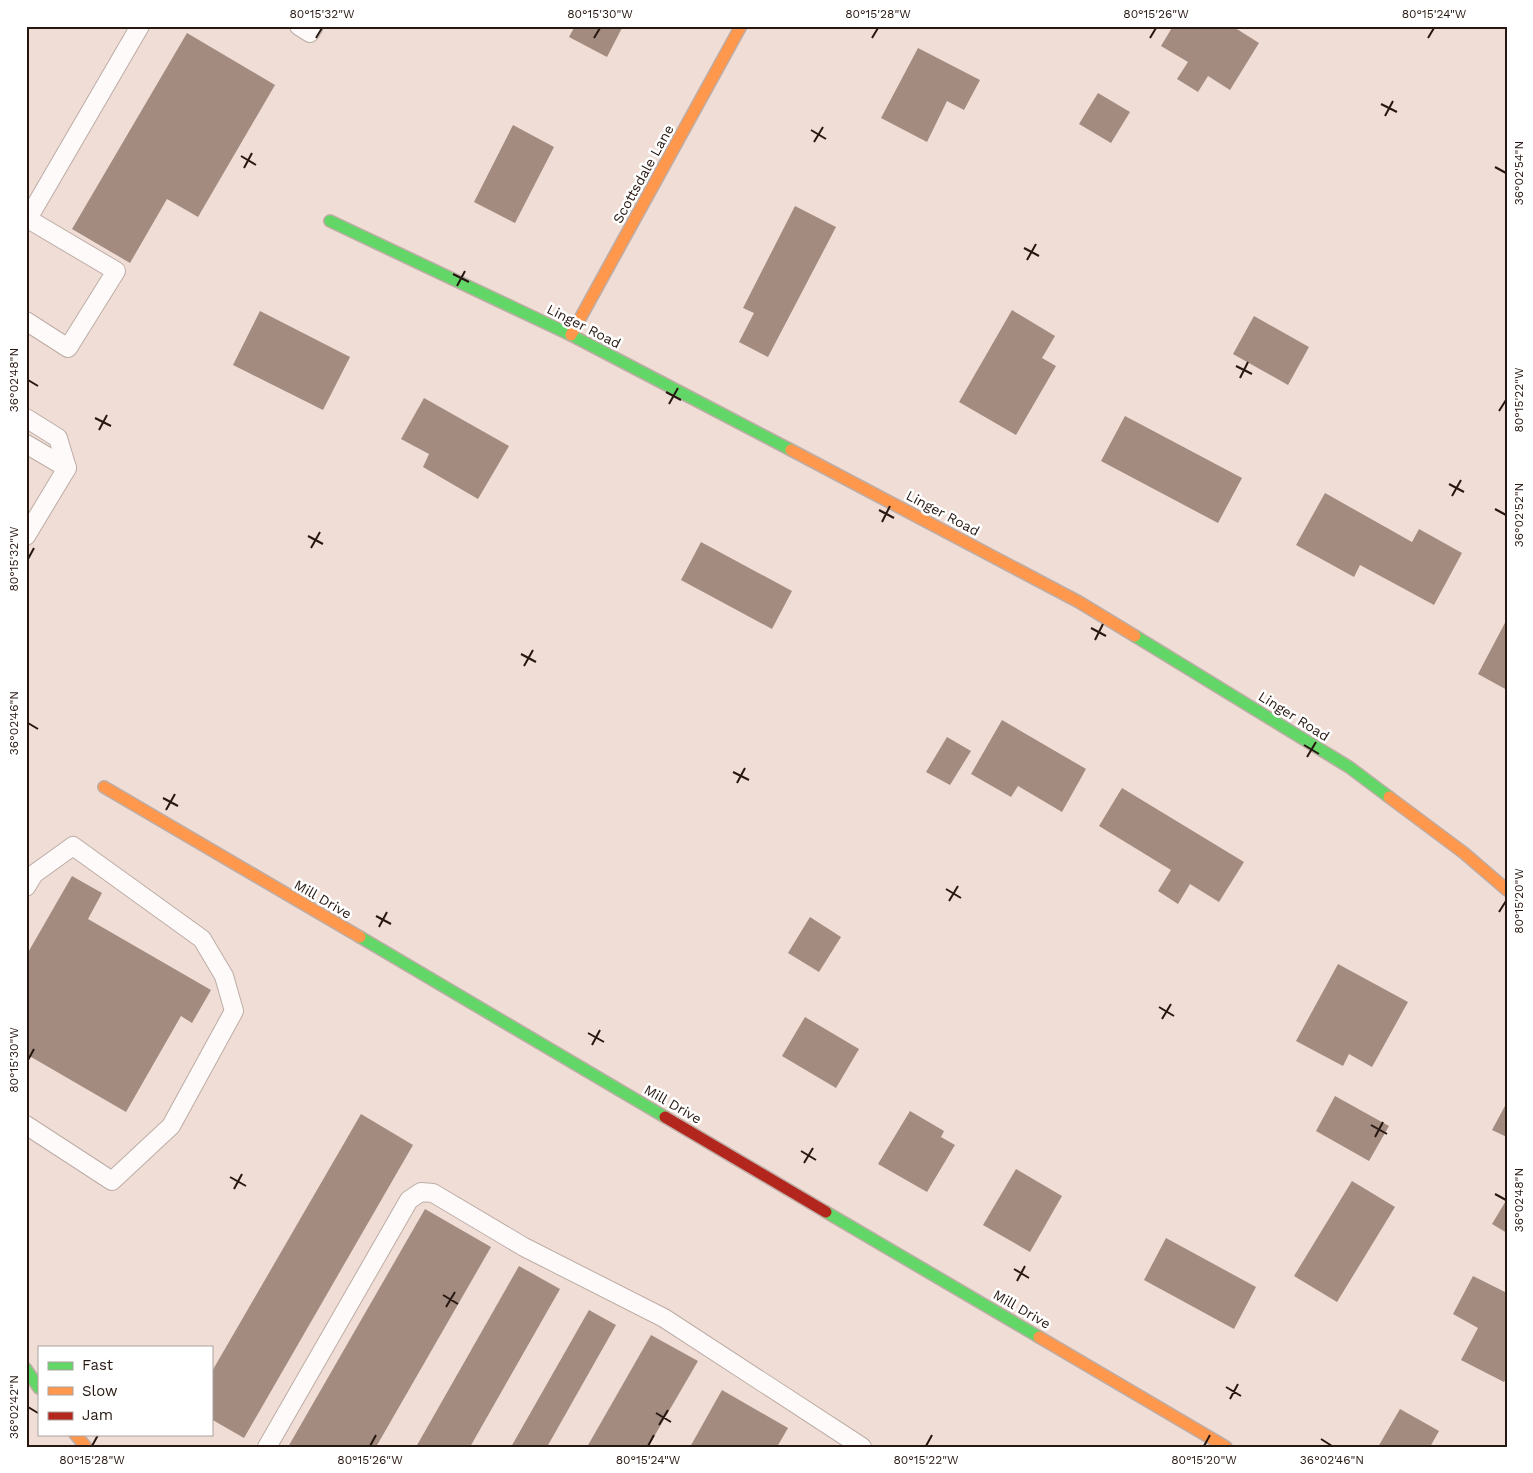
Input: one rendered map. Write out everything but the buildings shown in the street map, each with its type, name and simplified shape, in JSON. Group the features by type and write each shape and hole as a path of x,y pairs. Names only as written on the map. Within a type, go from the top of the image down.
{"street":[{"name":"Scottsdale Lane","path":"572,335 741,26"},
{"name":"Linger Road","path":"330,221 572,335 1079,602 1349,767 1464,853 1507,890"},
{"name":"Mill Drive","path":"104,787 1226,1447"},
{"path":"26,1370 38,1387"},
{"path":"77,1436 86,1447"}],"lane":[{"path":"26,321 68,348 116,271 27,220 140,26"},
{"path":"26,418 58,438 67,468 26,536"},
{"path":"26,444 67,468"},
{"path":"26,1125 112,1180 171,1126 234,1011 224,976 202,939 73,846 29,877"},
{"path":"267,1447 409,1200 421,1192 433,1193 524,1247 664,1318 862,1447"}],"traffic: fast":[{"path":"330,221 571,335 791,450"},
{"path":"1135,636 1349,767 1389,797"},
{"path":"360,937 665,1117"},
{"path":"826,1212 1039,1337"},
{"path":"26,1369 38,1387"}],"traffic: slow":[{"path":"571,335 741,26"},
{"path":"791,450 1079,602 1135,636"},
{"path":"104,787 360,937"},
{"path":"1389,797 1464,853 1507,890"},
{"path":"1039,1337 1226,1447"},
{"path":"77,1436 86,1447"}],"traffic: jam":[{"path":"665,1117 826,1212"}]}
